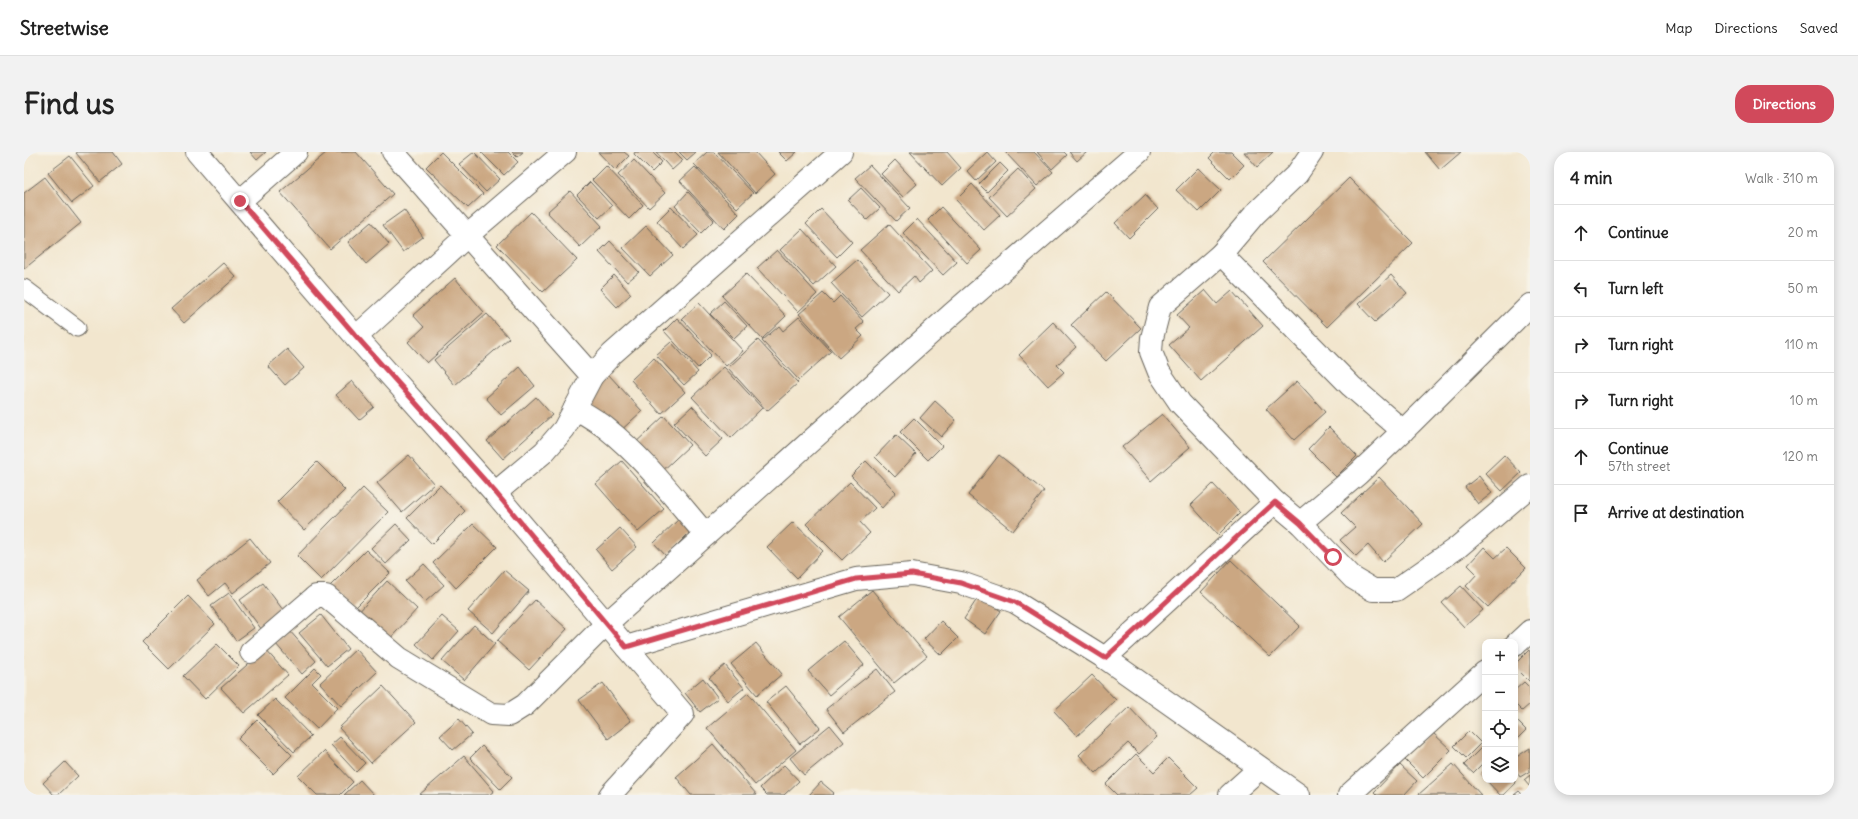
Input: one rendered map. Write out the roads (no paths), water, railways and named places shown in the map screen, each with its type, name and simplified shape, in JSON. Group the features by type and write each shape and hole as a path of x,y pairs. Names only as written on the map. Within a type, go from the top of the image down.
{"street":[{"path":"197,152 356,336 496,493 683,714 610,795"},
{"path":"240,201 296,152"},
{"path":"392,152 468,235 592,376"},
{"path":"356,336 468,235 565,152"},
{"path":"496,493 544,452 564,429 592,376 612,354 841,152"},
{"path":"251,652 316,596 326,596 398,658 491,714 509,715 525,705 606,624 946,319 1139,152"},
{"path":"1312,152 1297,174 1255,214 1221,254 1160,307 1152,338 1151,352 1159,372 1180,403 1275,502 1300,523 1353,578 1373,590 1396,590 1458,547 1530,486"},
{"path":"1221,254 1352,386 1404,431"},
{"path":"1300,523 1358,474 1404,431 1530,304"},
{"path":"575,408 606,428 632,452 660,481 706,534"},
{"path":"1105,658 1275,502"},
{"path":"626,647 856,579 912,574 961,583 1015,602 1105,658 1299,795"},
{"path":"1518,642 1530,631"},
{"path":"1349,795 1482,675"},
{"path":"1230,795 1260,768"}],"lane":[{"path":"24,288 77,328"}]}
